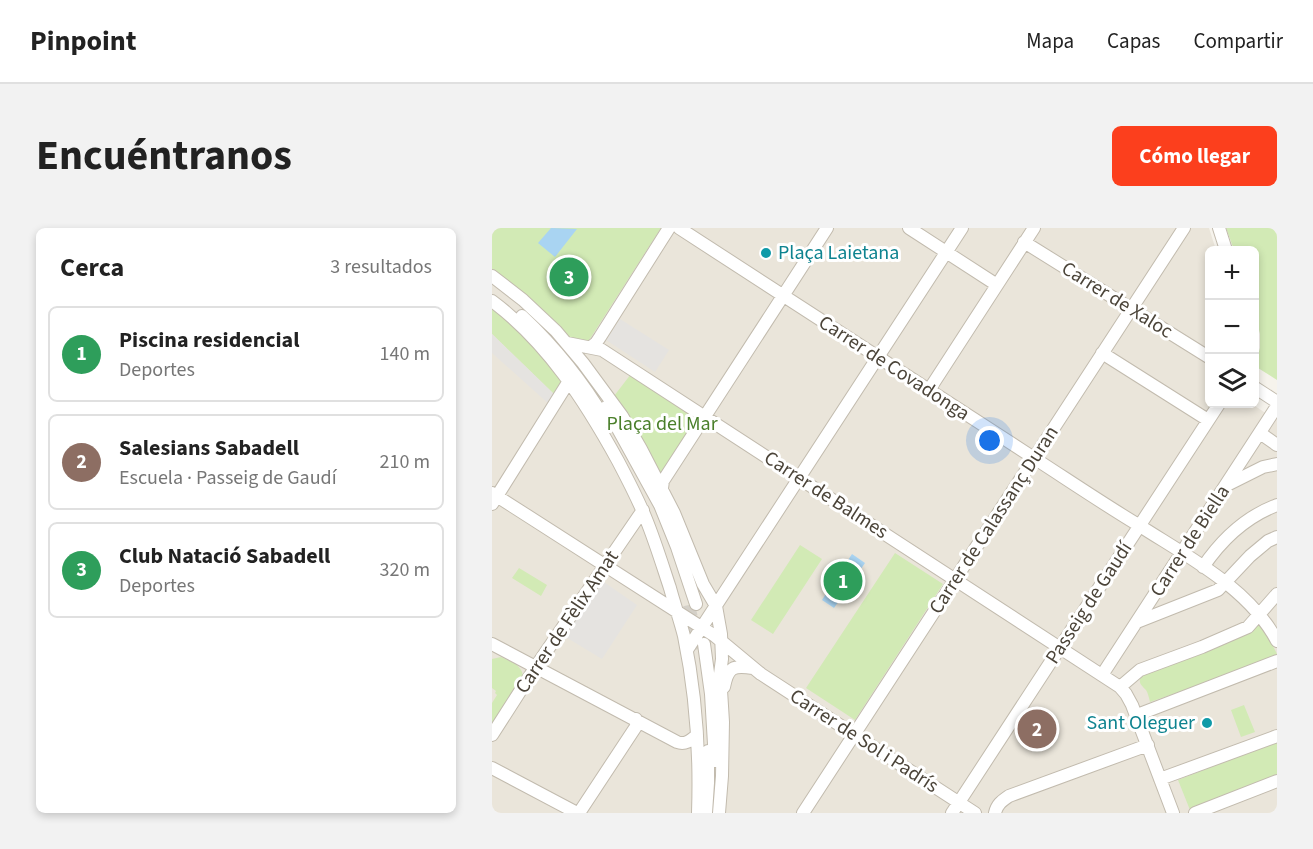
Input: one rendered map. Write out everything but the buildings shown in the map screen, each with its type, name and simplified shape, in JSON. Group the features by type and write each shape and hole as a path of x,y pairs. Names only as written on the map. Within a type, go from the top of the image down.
{"street":[{"path":"591,347 600,337 669,228"},
{"name":"Carrer de Covadonga","path":"679,228 1203,567 1243,597 1277,641"},
{"path":"662,488 663,481 704,416 827,228"},
{"path":"909,228 997,285"},
{"path":"698,813 697,735 700,640 716,606 962,228"},
{"path":"929,390 1034,228"},
{"name":"Carrer de Calassanç Duran","path":"803,813 1184,228"},
{"path":"1219,228 1225,246"},
{"name":"Carrer de Xaloc","path":"1024,242 1205,355"},
{"path":"494,290 543,325 580,368 611,414 660,505 677,547 692,605 661,526 616,437 581,381 538,331 494,290"},
{"path":"494,290 533,309 567,343 622,416 662,488 703,584 716,606 722,659 720,674 723,744 719,813"},
{"path":"494,290 559,368"},
{"path":"520,314 590,412 643,510 682,628 700,640 711,694 714,728 714,813"},
{"name":"Carrer de Balmes","path":"567,343 602,350 1120,687"},
{"path":"1102,353 1208,420"},
{"path":"494,498 569,381"},
{"path":"1259,391 1277,404"},
{"name":"Carrer de Biella","path":"1102,675 1277,404"},
{"name":"Passeig de Gaudí","path":"956,808 1216,408"},
{"path":"1260,433 1277,445"},
{"path":"1226,486 1263,467 1277,464"},
{"name":"Carrer de Sol i Padrís","path":"494,498 677,612 700,640 721,641 754,668 854,734 956,808 975,813"},
{"path":"1203,567 1231,533 1250,518 1277,504"},
{"name":"Carrer de Fèlix Amat","path":"492,735 643,510"},
{"path":"1137,622 1218,590 1250,556 1277,537"},
{"path":"1173,813 1137,715 1130,699 1120,687 1140,670 1248,627 1277,594"},
{"path":"700,640 706,715 708,783 706,813"},
{"path":"493,645 681,743 686,743 697,735"},
{"path":"1137,715 1277,661"},
{"path":"722,700 728,672 737,666 754,668"},
{"path":"492,768 578,813 635,728 636,719"},
{"path":"1160,779 1277,736"},
{"path":"995,813 1001,800 1009,796 1148,745"},
{"path":"1195,813 1217,809 1277,781"}],"shaded area":[{"path":"492,228 1209,228 1215,246 1205,246 1205,408 1258,408 1267,414 1277,406 1277,813 492,813"},
{"path":"620,319 669,350 655,372 606,340"},
{"path":"492,334 555,395 550,405 492,353"},
{"path":"601,580 637,605 602,659 564,636"}],"green space":[{"path":"494,228 661,228 586,345 567,343 492,275 492,230"},
{"path":"1226,228 1277,228 1277,380 1259,369 1259,246 1233,246"},
{"path":"492,306 518,326 566,381 555,395 492,334"},
{"name":"Plaça del Mar","path":"631,374 694,413 695,423 660,475 614,396"},
{"path":"800,545 822,559 773,634 751,620"},
{"path":"895,553 943,584 855,720 806,688"},
{"path":"519,568 547,585 541,596 512,578"},
{"path":"1256,621 1266,632 1277,658 1150,702 1147,691 1141,685 1141,676"},
{"path":"501,657 518,666 523,676 492,725 492,703 497,695 492,688 492,659"},
{"path":"1244,705 1255,732 1241,737 1231,710"},
{"path":"1277,741 1277,777 1190,810 1178,780"}],"water":[{"path":"551,228 577,229 555,257 538,243"},
{"path":"852,554 865,563 834,608 822,600"}],"tunnel":[{"path":"689,605 699,649"}],"place":[{"name":"Plaça Laietana","path":"766,253"},
{"name":"Club Natació Sabadell","path":"569,277"},
{"name":"Piscina residencial","path":"843,581"},
{"name":"Sant Oleguer","path":"1207,723"},
{"name":"Salesians Sabadell","path":"1037,729"}]}
